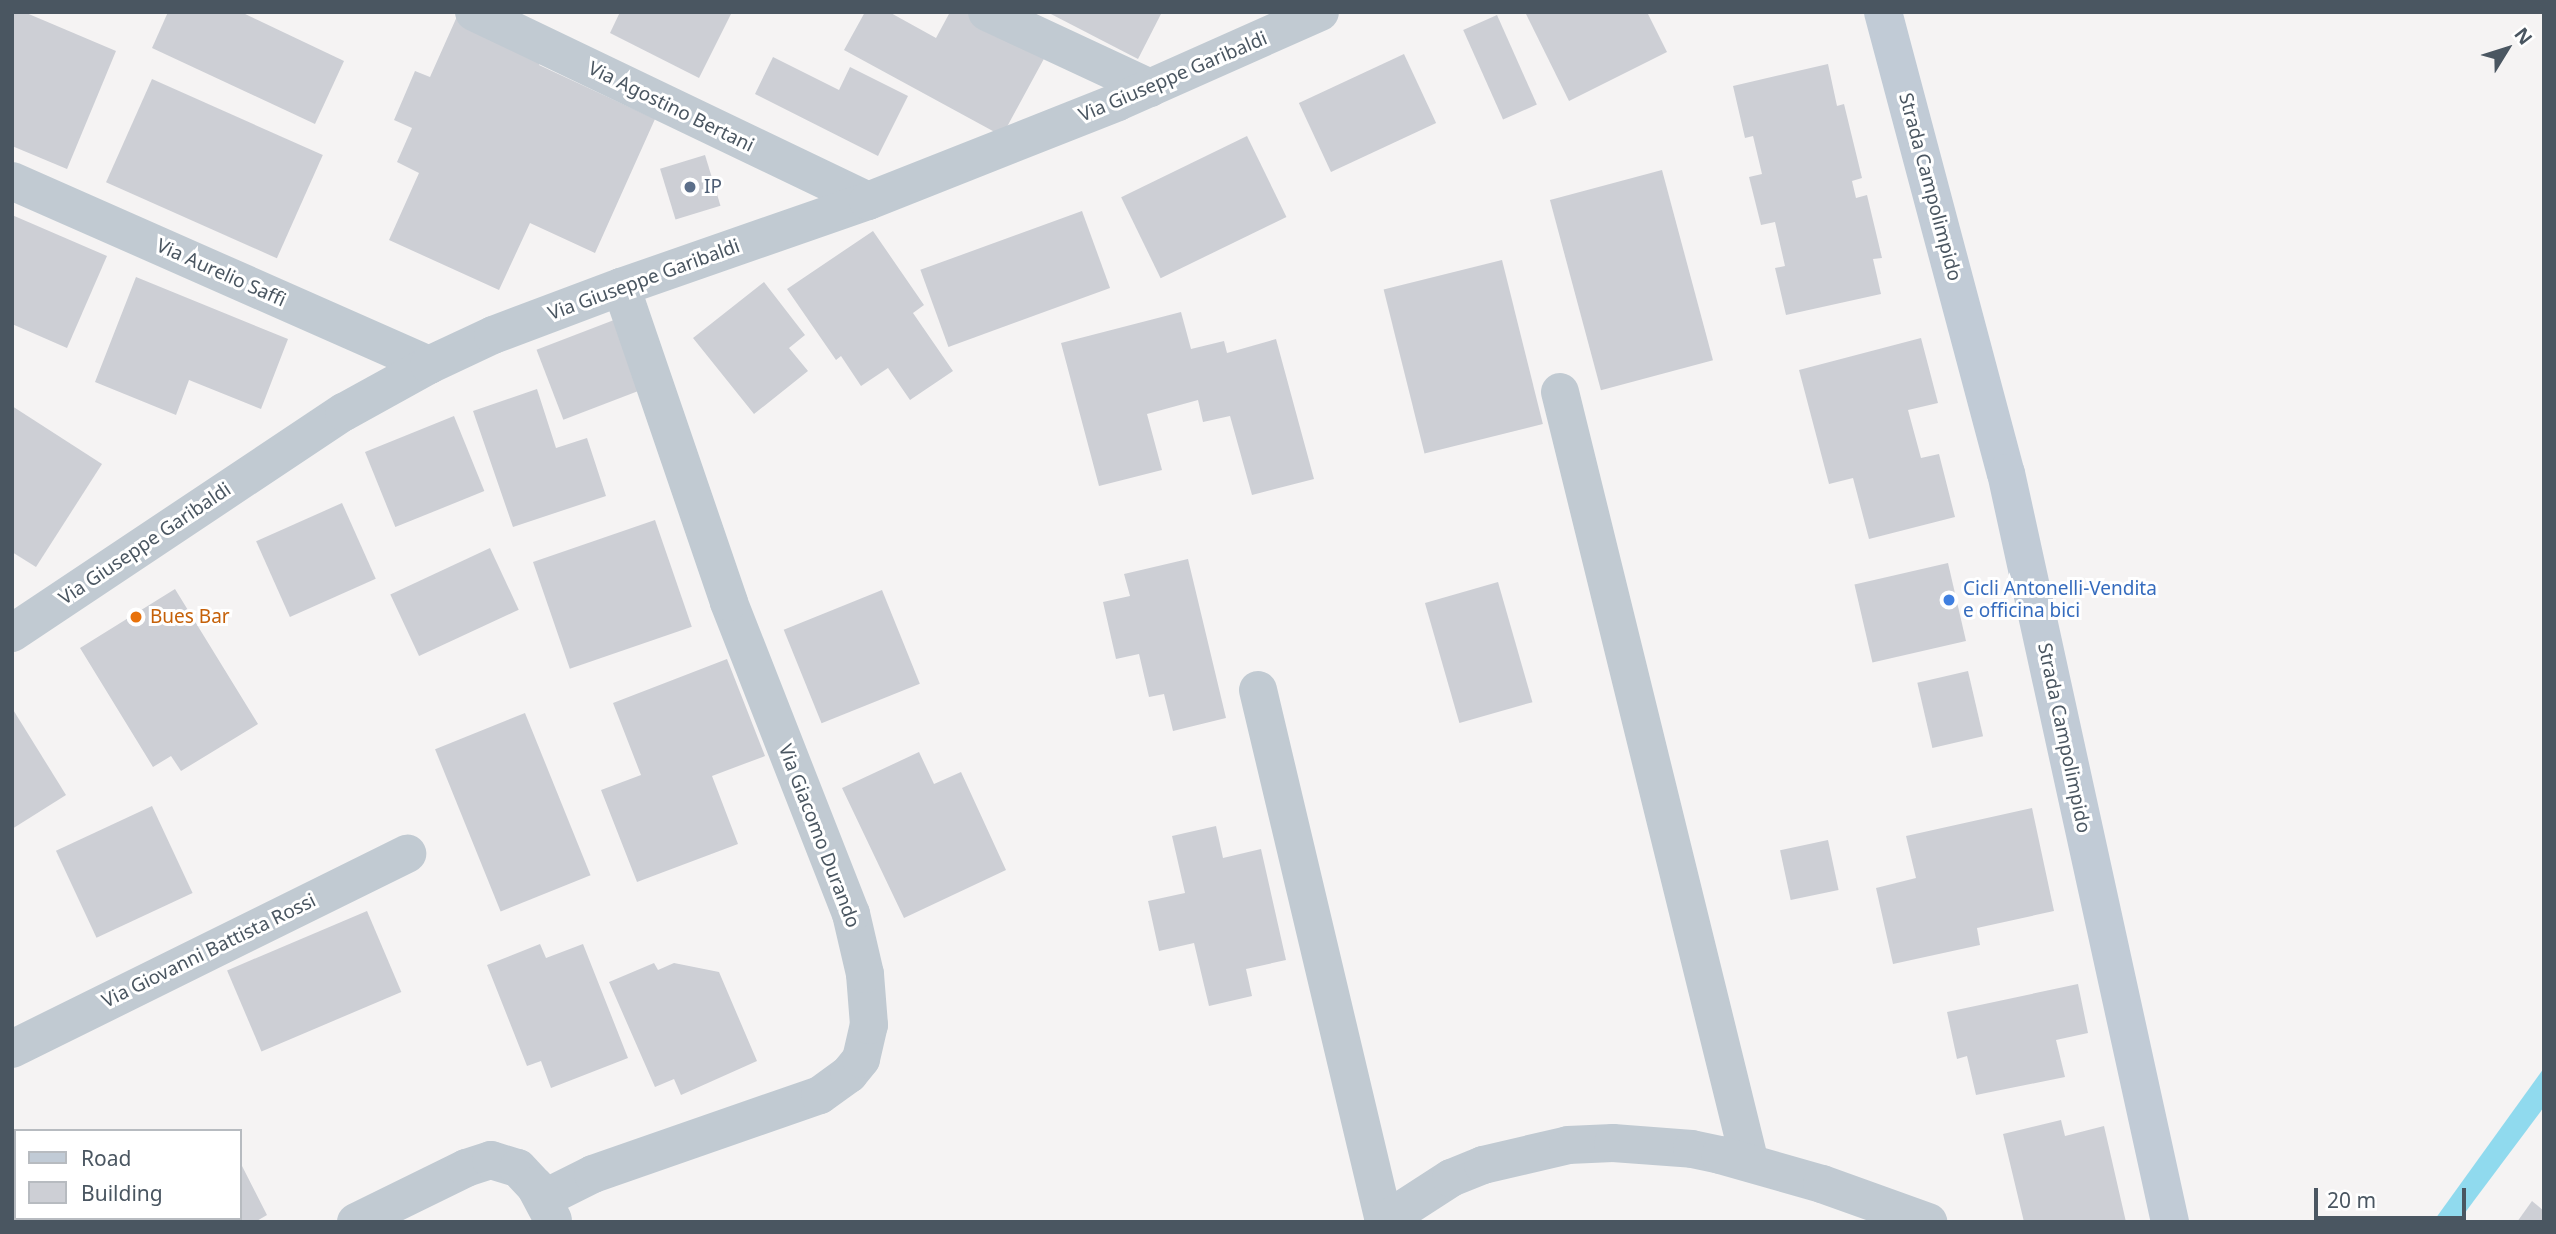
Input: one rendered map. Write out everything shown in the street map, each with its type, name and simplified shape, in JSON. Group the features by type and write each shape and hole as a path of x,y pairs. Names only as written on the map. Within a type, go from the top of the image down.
{"street":[{"name":"Via Agostino Bertani","path":"474,12 869,201"},
{"path":"987,12 1150,89"},
{"name":"Via Giuseppe Garibaldi","path":"12,634 344,412 429,365 494,335 621,287 869,201 1150,89 1320,12"},
{"name":"Strada Campolimpido","path":"1883,12 2006,473 2170,1222"},
{"name":"Via Aurelio Saffi","path":"12,181 429,365"},
{"name":"Via Giacomo Durando","path":"548,1210 603,1170 820,1095 849,1074 861,1059 869,1025 865,974 851,914 730,602 621,287"},
{"path":"1560,392 1750,1163"},
{"path":"1258,690 1383,1221 1431,1189 1467,1171 1506,1158 1568,1145 1654,1144 1692,1149 1750,1163 1928,1222"},
{"name":"Via Giovanni Battista Rossi","path":"12,1049 407,854"},
{"path":"356,1222 466,1168 491,1160 500,1160 518,1168 548,1210"}],"water":[{"path":"2544,1068 2544,1107 2458,1222 2433,1222"}],"building":[{"path":"12,12 24,12 116,51 67,169 12,146"},
{"path":"168,12 241,12 344,61 315,124 152,48"},
{"path":"459,12 546,50 539,65 655,119 595,253 530,223 499,290 389,240 419,173 397,162 412,128 394,120 415,71 430,77"},
{"path":"620,12 732,12 699,78 610,33"},
{"path":"865,12 889,12 936,38 950,12 966,12 1046,55 1002,136 844,50"},
{"path":"1047,12 1162,12 1138,59"},
{"path":"1525,12 1647,12 1667,52 1569,101"},
{"path":"1497,15 1537,105 1503,120 1463,30"},
{"path":"1404,54 1436,123 1331,172 1299,103"},
{"path":"773,57 839,90 850,67 908,96 878,156 755,94"},
{"path":"1828,64 1837,106 1844,104 1862,178 1852,181 1856,198 1867,195 1882,258 1873,259 1881,294 1786,315 1775,268 1785,266 1775,222 1761,225 1749,177 1762,174 1753,136 1745,138 1733,86"},
{"path":"152,79 323,155 277,258 106,182"},
{"path":"1247,136 1286,217 1161,278 1121,197"},
{"name":"IP","path":"705,155 720,206 676,219 660,169"},
{"path":"1662,170 1713,360 1601,390 1550,200"},
{"path":"1082,211 1110,288 948,347 920,270"},
{"path":"12,215 107,256 67,348 12,324"},
{"path":"873,231 924,305 913,313 953,371 910,400 888,368 861,386 841,356 836,360 787,289"},
{"path":"1502,260 1543,424 1425,453 1384,290"},
{"path":"136,277 288,339 261,409 189,380 176,415 95,382"},
{"path":"764,282 805,335 789,348 808,371 754,414 693,338"},
{"path":"1181,312 1191,349 1224,341 1227,353 1276,339 1314,479 1252,495 1230,416 1203,422 1198,400 1147,414 1162,470 1099,486 1061,343"},
{"path":"614,320 641,390 563,420 537,350"},
{"path":"1921,338 1938,403 1908,410 1921,458 1939,454 1955,517 1869,539 1853,478 1829,484 1799,370"},
{"path":"537,389 556,448 587,438 606,496 513,527 473,411"},
{"path":"12,406 102,464 36,567 12,552"},
{"path":"454,416 484,491 395,527 365,452"},
{"path":"342,503 376,579 290,617 256,541"},
{"path":"655,520 692,627 570,669 533,562"},
{"path":"490,548 519,610 419,656 390,594"},
{"path":"1188,559 1226,718 1173,731 1164,694 1149,697 1139,654 1116,659 1103,602 1130,596 1124,574"},
{"path":"1948,563 1966,641 1872,663 1854,585"},
{"path":"1498,582 1532,702 1459,723 1425,603"},
{"path":"175,589 258,724 181,771 171,756 153,767 80,648"},
{"path":"882,590 920,684 822,723 784,630"},
{"path":"727,659 765,756 712,776 738,844 637,882 601,790 641,775 613,703"},
{"path":"1968,671 1983,736 1932,748 1917,683"},
{"path":"12,708 66,795 12,829"},
{"path":"525,713 591,875 501,912 435,749"},
{"path":"919,752 934,784 961,772 1006,870 904,918 842,788"},
{"path":"152,806 193,893 97,938 56,851"},
{"path":"2032,808 2054,911 1977,928 1980,945 1893,964 1876,888 1916,878 1906,836"},
{"path":"1216,826 1223,858 1261,849 1286,960 1246,969 1252,996 1209,1006 1194,943 1159,951 1148,901 1185,893 1172,836"},
{"path":"1828,840 1839,890 1791,900 1780,850"},
{"path":"367,911 401,992 261,1051 227,970"},
{"path":"540,944 546,958 583,944 628,1058 551,1088 541,1061 527,1066 487,965"},
{"path":"654,963 658,970 674,963 719,972 757,1061 681,1095 674,1079 655,1087 609,982"},
{"path":"2078,984 2088,1033 2056,1040 2065,1077 1976,1095 1967,1056 1957,1059 1947,1012"},
{"path":"2061,1120 2065,1136 2104,1126 2126,1222 2024,1222 2003,1134"},
{"path":"12,1128 14,1184 12,1185"},
{"path":"242,1166 267,1215 255,1222 117,1222 242,1220"},
{"path":"2532,1201 2544,1211 2544,1222 2517,1222"}],"place":[{"name":"IP","path":"690,187"},
{"name":"Cicli Antonelli-Vendita e officina bici","path":"1949,600"},
{"name":"Bues Bar","path":"136,617"}]}
